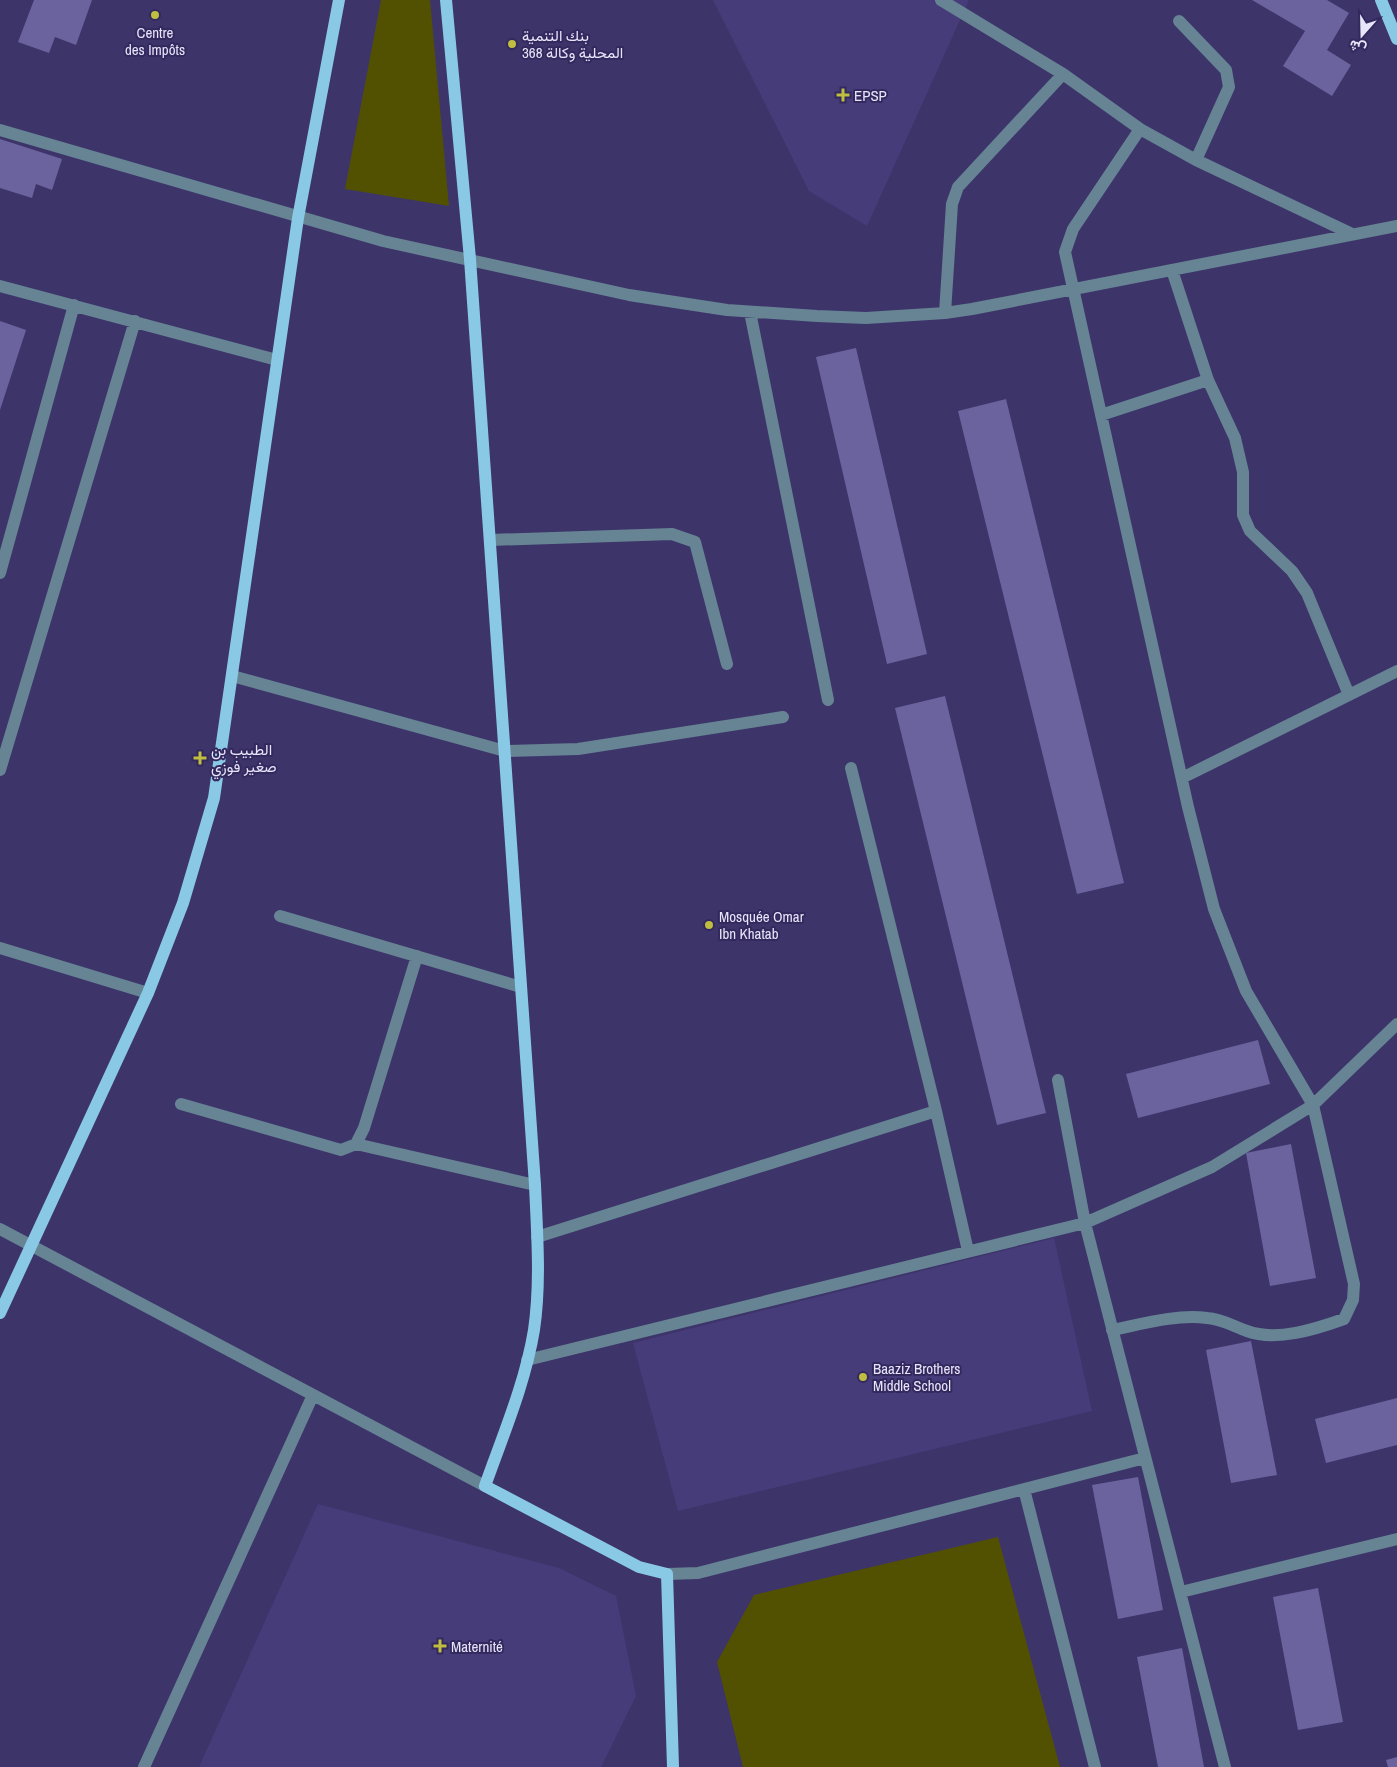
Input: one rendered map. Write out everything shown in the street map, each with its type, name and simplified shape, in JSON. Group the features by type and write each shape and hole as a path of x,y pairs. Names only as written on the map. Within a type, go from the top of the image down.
{"main road":[{"path":"0,1313 148,993 183,903 214,798 298,218 339,0"},
{"path":"446,0 470,259 535,1185 539,1277 534,1330 521,1384 485,1486 639,1567 667,1574 673,1767"},
{"path":"1381,0 1397,39"}],"street":[{"path":"941,0 1063,74 1140,128 1196,160 1352,234"},
{"path":"1179,21 1226,70 1229,86 1196,160"},
{"path":"945,313 952,204 958,187 1063,74"},
{"path":"1112,1330 1188,1317 1208,1318 1234,1324 1247,1331 1271,1336 1327,1325 1344,1319 1353,1300 1354,1284 1313,1105 1246,991 1214,908 1182,778 1065,252 1073,229 1140,128"},
{"path":"0,130 298,218 383,241 629,295 750,312 866,318 945,313 1073,290 1397,226"},
{"path":"1172,270 1208,380 1235,438 1243,472 1243,515 1246,524 1250,531 1292,571 1307,593 1349,695"},
{"path":"0,286 277,360"},
{"path":"0,572 74,305"},
{"path":"750,312 828,700"},
{"path":"0,770 135,321"},
{"path":"1102,415 1208,380"},
{"path":"490,540 672,534 695,542 727,664"},
{"path":"1182,778 1397,671"},
{"path":"232,676 505,751 578,749 783,717"},
{"path":"851,768 936,1111 968,1251"},
{"path":"280,916 521,987"},
{"path":"0,948 148,993"},
{"path":"356,1144 364,1128 417,956"},
{"path":"527,1360 1084,1223 1212,1167 1313,1105 1397,1024"},
{"path":"1058,1080 1084,1223 1226,1767"},
{"path":"181,1104 341,1150 356,1144 535,1185"},
{"path":"537,1236 936,1111"},
{"path":"0,1229 485,1486"},
{"path":"144,1767 313,1395"},
{"path":"667,1574 698,1573 1145,1458"},
{"path":"1024,1489 1095,1767"},
{"path":"1181,1592 1397,1539"}],"shaded area":[{"path":"381,0 430,0 449,206 345,189"},
{"name":"EPSP","path":"713,0 969,0 867,226 809,191"},
{"name":"Baaziz Brothers Middle School","path":"1054,1238 1092,1411 678,1511 633,1343"},
{"name":"Maternité","path":"318,1504 559,1568 616,1596 636,1696 601,1767 199,1767"},
{"path":"998,1537 1060,1767 743,1767 717,1662 754,1595"}],"building":[{"path":"34,0 92,0 76,45 55,37 49,53 18,42"},
{"path":"1252,0 1327,0 1349,13 1327,50 1351,65 1332,96 1283,66 1305,31"},
{"path":"0,139 62,159 52,190 36,184 32,198 0,188"},
{"path":"0,321 26,330 0,410"},
{"path":"856,348 927,654 887,664 816,357"},
{"path":"1006,399 1124,883 1077,894 958,411"},
{"path":"945,696 1046,1113 997,1125 895,708"},
{"path":"1258,1040 1270,1084 1138,1118 1126,1074"},
{"path":"1291,1144 1316,1278 1270,1286 1246,1153"},
{"path":"1251,1341 1277,1475 1231,1483 1206,1350"},
{"path":"1397,1398 1397,1445 1326,1463 1315,1419"},
{"path":"1138,1477 1163,1610 1118,1619 1092,1485"},
{"path":"1318,1588 1343,1722 1298,1730 1273,1597"},
{"path":"1182,1648 1204,1767 1158,1767 1137,1657"},
{"path":"1397,1757 1397,1767 1388,1767 1386,1760"}],"place":[{"name":"Centre des Impôts","path":"155,15"},
{"name":"بنك التنمية المحلية وكالة 368","path":"512,44"},
{"name":"EPSP","path":"843,95"},
{"name":"الطبيب بن صغير فوزي","path":"200,758"},
{"name":"Mosquée Omar Ibn Khatab","path":"709,925"},
{"name":"Baaziz Brothers Middle School","path":"863,1377"},
{"name":"Maternité","path":"440,1646"}]}
